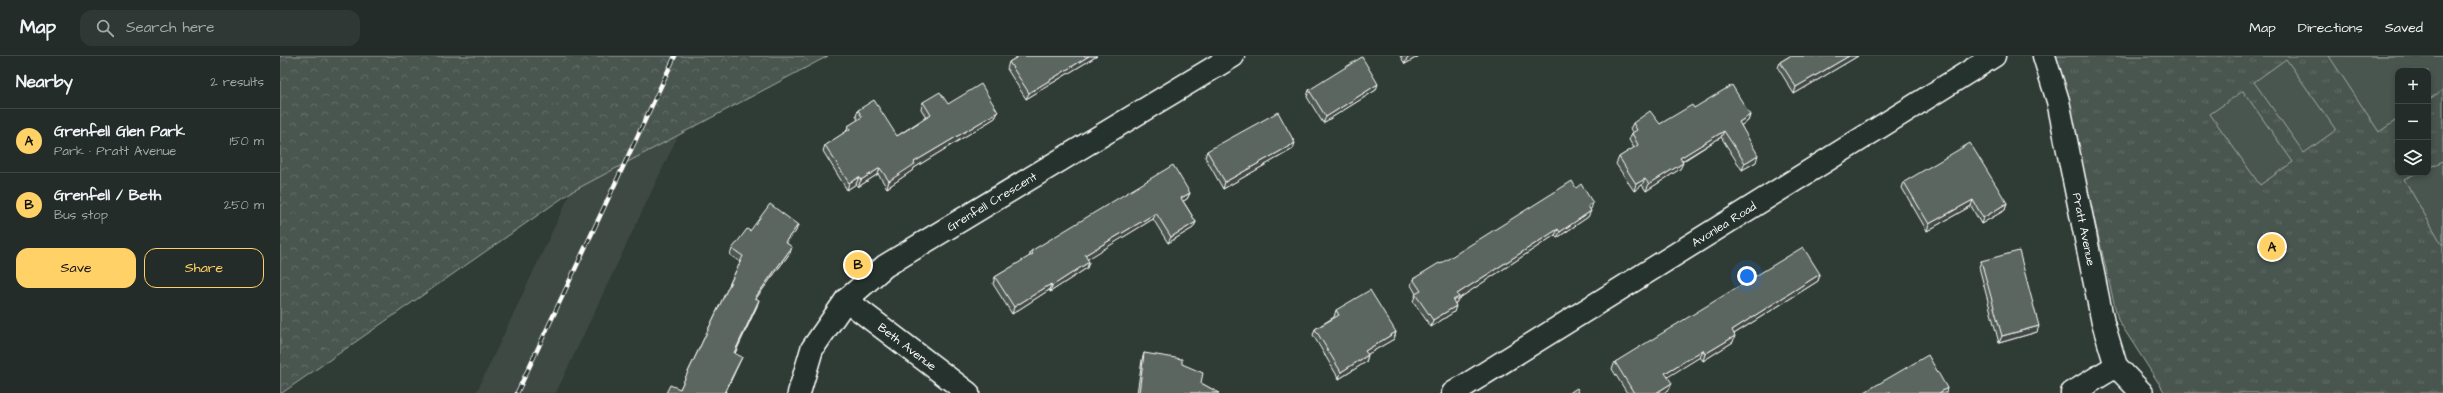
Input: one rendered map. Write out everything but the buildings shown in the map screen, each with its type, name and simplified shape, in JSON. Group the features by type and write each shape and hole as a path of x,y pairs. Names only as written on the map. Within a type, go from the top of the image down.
{"street":[{"name":"Grenfell Crescent","path":"799,393 812,349 846,300 885,266 1233,56"},
{"name":"Avonlea Road","path":"1453,393 1994,56"},
{"name":"Pratt Avenue","path":"2044,56 2058,101 2103,323 2116,366 2142,393"},
{"name":"Beth Avenue","path":"846,300 968,393"},
{"path":"2072,393 2116,366"}],"shaded area":[{"path":"635,56 716,56 556,393 476,393"}],"green space":[{"path":"280,56 828,56 571,192 280,393"},
{"path":"2056,56 2443,56 2443,393 2165,393 2118,320"},
{"path":"2329,56 2443,56 2443,90 2431,98 2431,68 2395,68 2395,121 2379,132"},
{"path":"2286,59 2336,130 2304,153 2254,82"},
{"path":"2243,91 2293,162 2260,185 2210,114"},
{"path":"2443,161 2443,246 2404,179 2410,176 2431,176 2431,167"}],"railway":[{"path":"517,393 675,56"}],"place":[{"name":"Grenfell Glen Park","path":"2272,247"},
{"name":"Grenfell / Beth","path":"858,265"}]}
